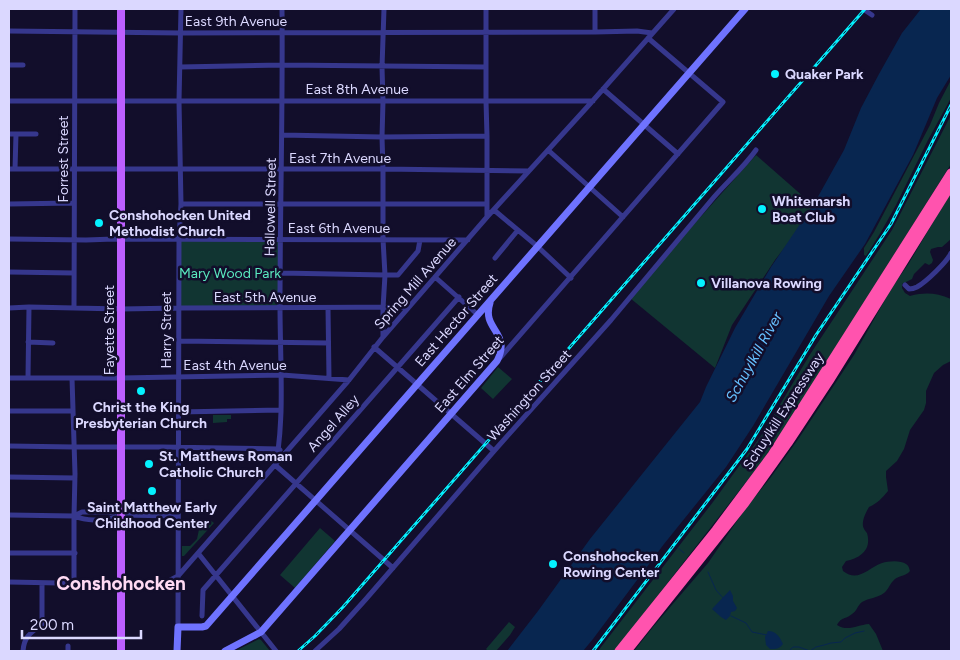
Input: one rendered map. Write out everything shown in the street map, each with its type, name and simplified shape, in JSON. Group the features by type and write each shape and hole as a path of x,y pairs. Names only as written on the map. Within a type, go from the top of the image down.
{"highway":[{"name":"Schuylkill Expressway","path":"619,651 716,530 772,455 951,173"},
{"name":"Schuylkill Expressway","path":"627,651 745,504 788,443 829,381 951,185"}],"main road":[{"name":"Fayette Street","path":"121,9 121,651"},
{"name":"East Hector Street","path":"178,627 206,626 742,10"},
{"path":"489,320 489,307 497,292"},
{"path":"478,314 484,315 489,320 501,339 501,352 497,361"},
{"name":"East Elm Street","path":"225,651 261,632 497,361"},
{"name":"Harry Street","path":"177,651 178,627"}],"street":[{"name":"Forrest Street","path":"74,308 75,9"},
{"name":"Harry Street","path":"178,627 179,239 181,204 179,101 181,9"},
{"name":"Hallowell Street","path":"275,465 279,449 282,375 280,273 282,9"},
{"path":"383,337 382,67 384,9"},
{"path":"486,9 486,218"},
{"path":"595,9 595,32"},
{"name":"Spring Mill Avenue","path":"178,576 349,380 383,337 486,218 674,9"},
{"path":"863,9 872,15"},
{"name":"East 9th Avenue","path":"9,31 181,33 637,31 652,33"},
{"path":"648,38 688,73"},
{"path":"9,65 23,65"},
{"path":"180,67 283,65 486,67"},
{"name":"East Elm Street","path":"497,361 723,102 688,73"},
{"path":"603,89 678,154"},
{"name":"East 8th Avenue","path":"9,101 593,101"},
{"path":"9,134 36,134"},
{"path":"12,169 16,134"},
{"path":"282,135 382,137 487,136"},
{"path":"548,150 623,217"},
{"name":"Washington Street","path":"315,651 339,629 494,451 612,320 714,197 756,150"},
{"name":"East 7th Avenue","path":"12,169 529,171"},
{"path":"9,204 74,203"},
{"path":"181,204 487,204"},
{"path":"494,210 571,278"},
{"path":"495,258 518,230"},
{"name":"East 6th Avenue","path":"9,239 281,238 468,240"},
{"path":"280,273 384,276 398,274 418,251 420,240"},
{"path":"905,285 909,289 918,287 943,264 951,253"},
{"path":"9,272 74,273"},
{"path":"435,277 478,314"},
{"name":"Angel Alley","path":"202,616 203,590 459,297"},
{"path":"28,377 29,307"},
{"name":"East 5th Avenue","path":"9,308 409,307"},
{"path":"328,308 329,378"},
{"path":"501,339 509,344 516,340"},
{"path":"179,341 328,343"},
{"path":"28,342 53,342"},
{"path":"374,348 494,451"},
{"name":"East 4th Avenue","path":"9,378 282,375 349,380"},
{"path":"72,378 75,478 74,582"},
{"path":"179,412 281,410"},
{"path":"9,412 73,411"},
{"path":"9,446 279,449 285,453"},
{"path":"275,465 393,568"},
{"path":"9,477 75,478"},
{"path":"9,515 74,516 82,512 109,512 121,516 178,516"},
{"path":"9,553 75,553"},
{"path":"198,553 276,651"},
{"path":"161,585 178,576"},
{"path":"9,582 121,583 161,585 178,590"},
{"path":"23,651 24,643 29,635 42,624 42,583"}],"green space":[{"path":"951,80 951,98 896,205 866,256 864,255 864,248 930,125"},
{"path":"951,115 951,164 791,419 760,464 624,639 614,651 598,651 713,502 763,433 809,356 892,230"},
{"name":"Villanova Rowing","path":"756,155 813,205 732,325 715,368 630,298"},
{"path":"951,192 951,239 942,247 931,249 932,263 929,265 925,263 914,274 912,279 902,284 902,288 910,296 931,294 951,299 951,361 934,373 926,391 924,410 910,430 904,449 897,461 886,471 888,491 869,507 863,524 868,539 866,549 856,558 846,561 842,567 843,571 853,576 882,563 894,561 906,564 909,567 910,571 895,579 884,593 862,602 854,613 840,620 837,625 849,628 869,624 876,634 883,651 634,651 708,563 746,508 799,438 854,355 891,289 909,263"},
{"name":"Mary Wood Park","path":"179,239 281,239 280,308 179,308"},
{"path":"498,367 512,379 493,399 481,388"},
{"path":"213,415 231,415 231,419 227,419 227,422 213,423"},
{"path":"209,519 214,523 182,556 182,546 190,546 197,539 201,520"},
{"path":"320,528 335,541 295,588 280,575"},
{"path":"509,622 515,627 510,635 496,651 488,651 486,649"},
{"path":"259,639 270,651 235,651"}],"water":[{"name":"Schuylkill River","path":"921,9 951,9 951,75 937,98 913,155 865,244 829,296 753,426 726,467 664,544 583,651 507,651 590,539 700,402 735,328 771,267 815,202 844,150 861,108 879,74 902,33"},
{"path":"730,590 737,608 731,612 726,620 712,609"},
{"path":"768,631 775,633 779,637 783,644 780,647 770,649 766,645 765,637"}],"waterway":[{"path":"678,548 684,553"},
{"path":"708,572 716,590 724,599"},
{"path":"731,616 746,623 752,632 767,635"},
{"path":"789,651 793,647 810,651 816,647 841,642 855,633 864,631"}],"railway":[{"path":"298,651 343,607 865,9"},
{"path":"593,651 747,449 816,335 891,224 951,105"}],"place":[{"name":"Quaker Park","path":"775,74"},
{"name":"Whitemarsh Boat Club","path":"762,209"},
{"name":"Conshohocken United Methodist Church","path":"99,223"},
{"name":"Villanova Rowing","path":"701,283"},
{"name":"Christ the King Presbyterian Church","path":"141,391"},
{"name":"St. Matthews Roman Catholic Church","path":"149,464"},
{"name":"Saint Matthew Early Childhood Center","path":"152,491"},
{"name":"Conshohocken Rowing Center","path":"553,564"}],"district":[{"name":"Conshohocken","path":"121,583"}]}
